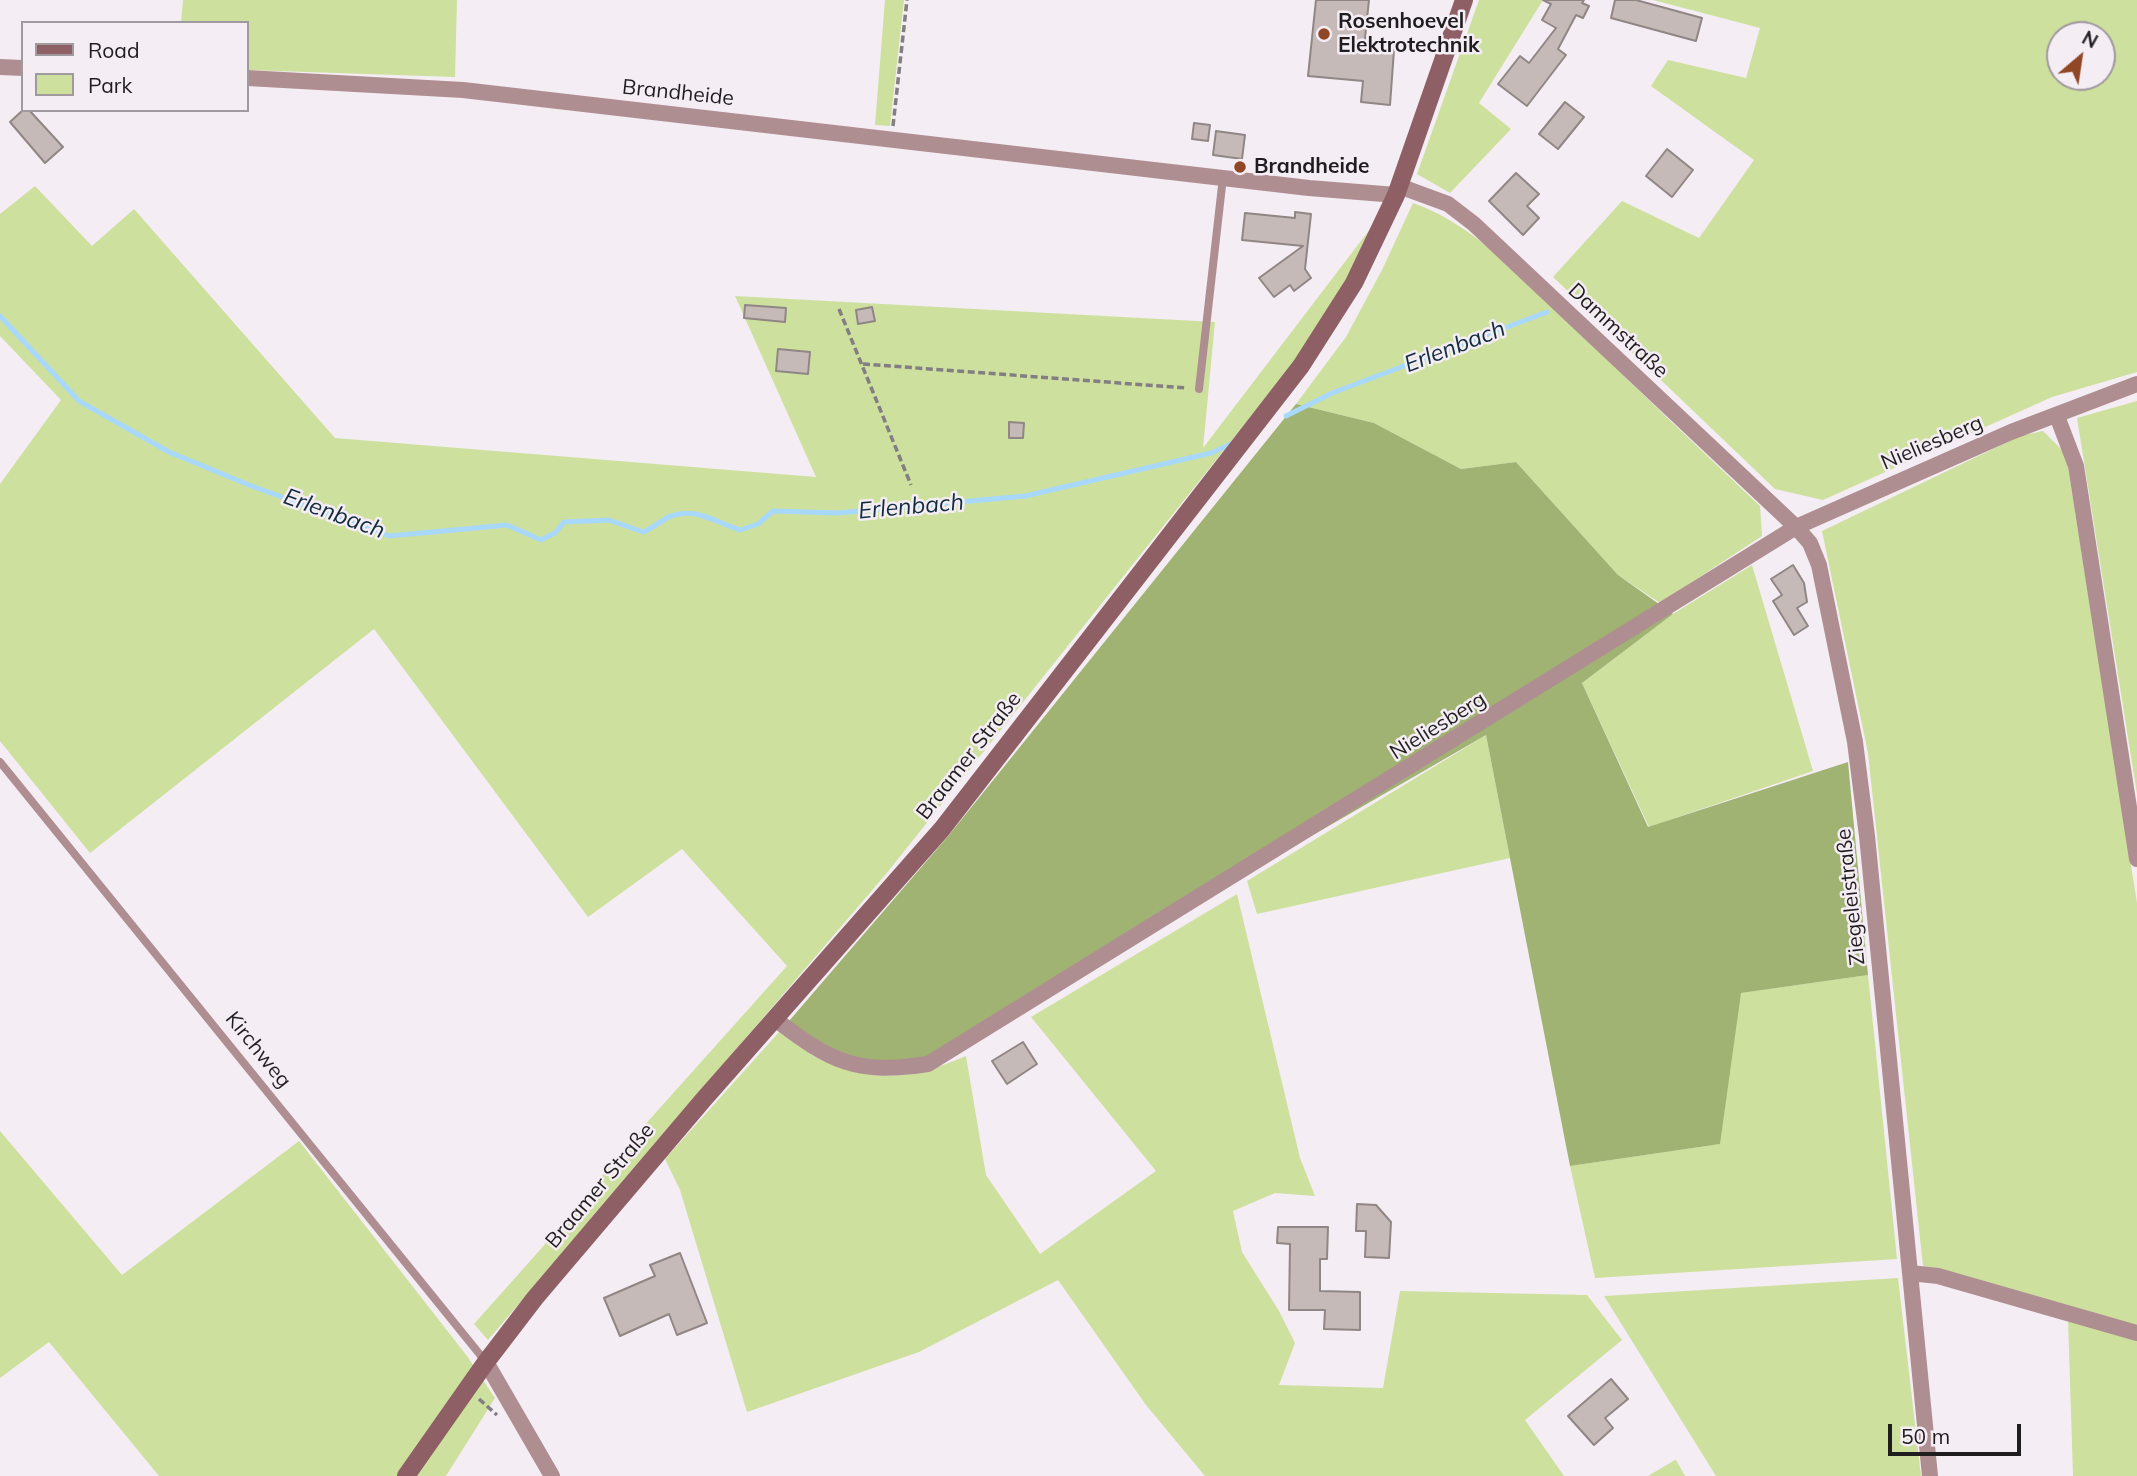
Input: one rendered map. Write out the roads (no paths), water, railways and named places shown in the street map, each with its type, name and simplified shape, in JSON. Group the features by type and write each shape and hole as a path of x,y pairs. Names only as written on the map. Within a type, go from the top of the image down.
{"street":[{"name":"Braamer Straße","path":"406,1476 486,1362 603,1216 942,829 1301,366 1354,283 1397,190 1464,0"},
{"path":"0,67 21,68"},
{"name":"Brandheide","path":"248,78 463,90 1223,177 1397,190"},
{"name":"Dammstraße","path":"1397,190 1448,204 1474,224 1796,527"},
{"name":"Nieliesberg","path":"775,1019 819,1052 857,1067 893,1070 928,1064 1796,527 2011,432 2057,416 2078,404 2137,384"},
{"path":"2057,416 2076,466 2137,859"},
{"name":"Ziegeleistraße","path":"1796,527 1810,543 1819,565 1855,742 1930,1476"},
{"path":"1910,1273 1948,1278 2137,1333"},
{"path":"486,1362 552,1476"}],"lane":[{"path":"1199,389 1223,177"},
{"name":"Kirchweg","path":"0,762 486,1362"}],"waterway":[{"name":"Erlenbach","path":"1286,416 1332,393 1547,312"},
{"name":"Erlenbach","path":"0,316 79,401 169,452 249,485 389,536 507,525 541,540 555,533 564,522 609,520 643,532 668,517 690,513 740,530 758,524 773,511 838,513 1025,496 1211,453 1233,443"}],"place":[{"name":"Rosenhoevel Elektrotechnik","path":"1324,34"},
{"name":"Brandheide","path":"1240,167"}]}
